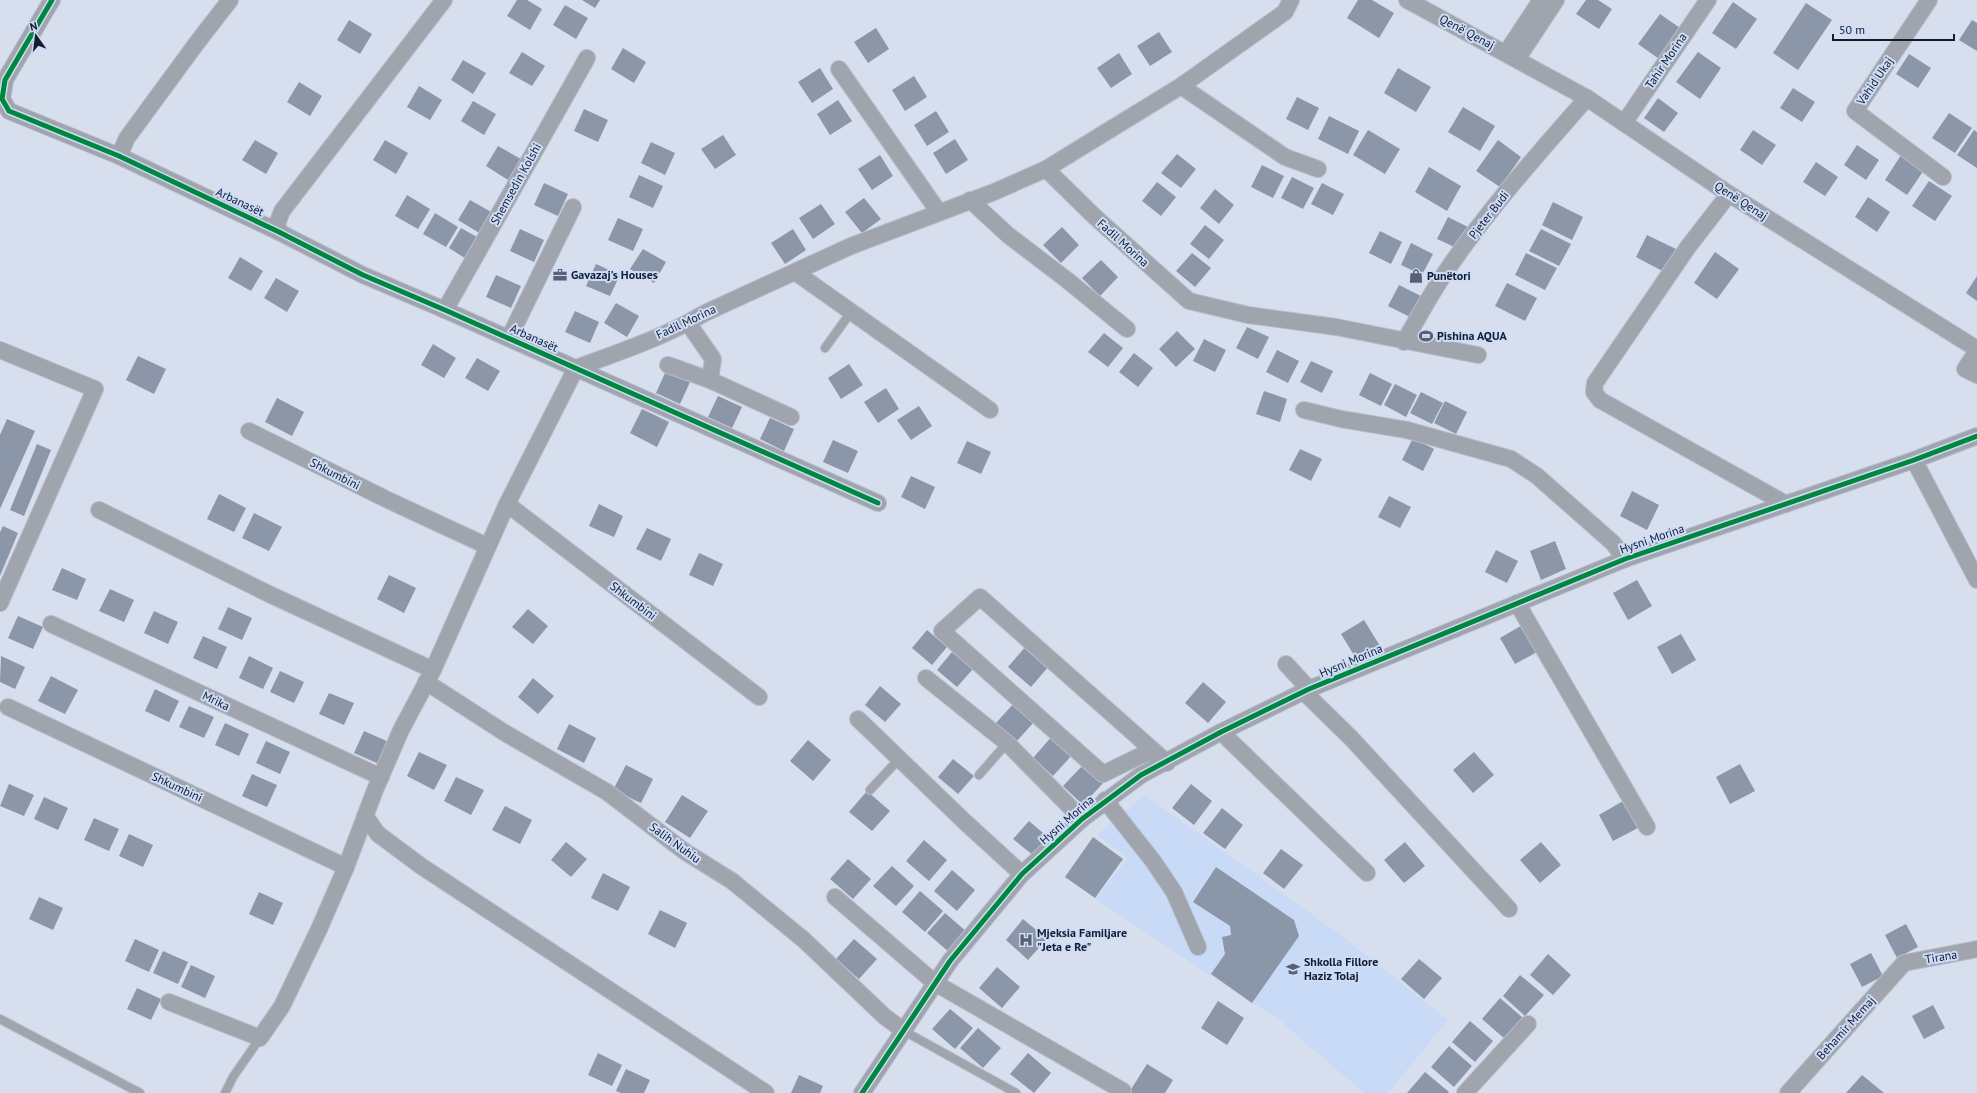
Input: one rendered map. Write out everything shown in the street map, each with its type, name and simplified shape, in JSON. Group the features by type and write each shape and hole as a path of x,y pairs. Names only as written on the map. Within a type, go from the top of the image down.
{"street":[{"name":"Arbanasët","path":"52,0 5,80 2,99 9,111 119,156 279,232 363,275 446,310 878,503"},
{"path":"119,156 127,138 230,0"},
{"name":"Arbanasët","path":"279,232 277,224 282,211 444,0"},
{"name":"Fadil Morina","path":"576,368 621,352 688,323 705,313 851,246 1046,169 1181,86 1284,12 1291,0"},
{"name":"Qenë Qenaj","path":"1407,0 1587,98 1730,194 1977,350"},
{"name":"Qenë Qenaj","path":"1512,56 1541,0"},
{"path":"1512,56 1556,0"},
{"name":"Tahir Morina","path":"1624,123 1708,0"},
{"name":"Vahid Ukaj","path":"1929,0 1855,111 1943,177"},
{"name":"Shemsedin Kolshi","path":"446,310 587,58"},
{"path":"838,69 938,212"},
{"path":"1181,86 1285,157 1318,169"},
{"name":"Pjeter Budi","path":"1404,342 1443,276 1538,153 1587,98"},
{"name":"Fadil Morina","path":"1046,169 1095,217 1189,301 1248,315 1336,327 1404,342"},
{"path":"1730,194 1684,253 1596,383 1594,392 1600,400 1786,504"},
{"path":"970,200 1008,235 1067,280 1127,329"},
{"path":"509,338 573,207"},
{"path":"795,272 914,354 990,410"},
{"path":"688,323 703,341 713,359 710,380"},
{"path":"1404,342 1478,356"},
{"path":"0,350 95,389 0,603"},
{"path":"1977,350 1965,369 1977,375"},
{"path":"668,365 710,380 792,418"},
{"path":"169,1002 260,1038 282,1006 346,867 365,816 401,730 429,676 507,504 576,368"},
{"path":"1304,410 1341,419 1407,430 1511,459 1537,476 1613,543 1625,559"},
{"name":"Shkumbini","path":"249,431 390,501 487,546"},
{"name":"Hysni Morina","path":"862,1093 950,961 1022,874 1082,819 1105,800 1141,775 1167,763 1221,732 1306,690 1625,559 1914,460 1977,436"},
{"path":"1914,460 1977,580"},
{"name":"Shkumbini","path":"507,504 759,697"},
{"path":"99,510 269,594 429,676"},
{"path":"1155,752 1144,754 1102,774 942,631 980,597 1155,752 1167,763"},
{"path":"1517,603 1647,826"},
{"name":"Mrika","path":"51,624 381,777"},
{"path":"1286,664 1306,690 1509,909"},
{"name":"Salih Nuhiu","path":"429,676 505,733 607,792 684,851 732,881 804,940 884,1016 904,1031"},
{"path":"926,678 1007,744 1082,819"},
{"name":"Shkumbini","path":"8,707 346,867"},
{"path":"858,719 965,822 1022,874"},
{"path":"1221,732 1367,873"},
{"name":"Hysni Morina","path":"1105,800 1153,861 1174,892 1198,947"},
{"path":"365,816 378,834 421,866 766,1093"},
{"path":"835,897 879,943 936,983 1123,1091"},
{"name":"Tirana","path":"1904,964 1977,949"},
{"name":"Behamir Memaj","path":"1788,1093 1904,964"},
{"path":"1466,1093 1528,1024"}],"lane":[{"path":"825,348 851,312"},
{"path":"979,775 1007,744"},
{"path":"870,790 899,759"},
{"path":"0,1019 140,1093"},
{"path":"904,1031 1016,1093"},
{"path":"225,1093 233,1077 260,1038"}],"shaded area":[{"name":"Shkolla Fillore Haziz Tolaj","path":"1145,795 1342,936 1448,1020 1388,1093 1364,1093 1288,1028 1281,1020 1252,1003 1095,899 1128,858 1097,835"}],"building":[{"path":"517,0 527,0 542,9 530,30 507,16"},
{"path":"582,0 600,0 595,8"},
{"path":"1358,0 1372,0 1394,13 1379,38 1347,18"},
{"path":"1586,0 1598,0 1612,9 1599,29 1576,14"},
{"path":"1733,2 1757,19 1736,49 1712,33"},
{"path":"1806,3 1832,20 1798,70 1773,53"},
{"path":"565,5 588,18 576,39 553,25"},
{"path":"1660,14 1683,30 1662,61 1638,44"},
{"path":"349,20 372,34 360,54 337,40"},
{"path":"1972,20 1977,23 1977,51 1959,40"},
{"path":"876,28 889,49 868,63 854,42"},
{"path":"1159,32 1172,52 1150,66 1137,46"},
{"path":"623,48 646,62 634,83 611,69"},
{"path":"522,52 545,66 532,86 509,73"},
{"path":"1698,52 1721,68 1700,99 1676,82"},
{"path":"1119,53 1132,74 1111,88 1097,68"},
{"path":"1909,54 1931,68 1918,88 1896,74"},
{"path":"463,60 486,73 473,94 451,80"},
{"path":"820,68 833,89 812,103 798,82"},
{"path":"1398,68 1431,87 1416,112 1384,93"},
{"path":"914,76 927,97 905,111 892,90"},
{"path":"299,82 322,96 310,116 287,102"},
{"path":"419,86 442,100 430,120 407,107"},
{"path":"1793,88 1815,102 1802,122 1780,108"},
{"path":"1297,97 1319,108 1308,130 1286,119"},
{"path":"1658,98 1678,113 1664,132 1644,118"},
{"path":"838,100 852,121 830,135 817,114"},
{"path":"473,101 496,114 484,135 461,121"},
{"path":"1463,107 1495,126 1480,151 1448,132"},
{"path":"584,109 608,120 598,142 574,131"},
{"path":"936,111 949,132 927,146 914,125"},
{"path":"1949,113 1972,128 1955,153 1932,138"},
{"path":"1329,116 1359,131 1348,154 1318,139"},
{"path":"1368,130 1400,149 1385,174 1353,155"},
{"path":"1753,130 1776,145 1762,165 1740,150"},
{"path":"1974,130 1977,132 1977,168 1957,155"},
{"path":"723,135 736,155 715,169 701,149"},
{"path":"955,139 968,160 946,174 933,153"},
{"path":"255,140 278,153 266,174 242,160"},
{"path":"385,140 408,153 396,174 373,160"},
{"path":"1498,140 1521,157 1500,187 1476,171"},
{"path":"651,142 675,153 665,175 641,163"},
{"path":"1857,145 1879,160 1866,180 1844,165"},
{"path":"498,146 521,159 508,180 486,166"},
{"path":"1177,154 1196,169 1181,188 1161,173"},
{"path":"880,155 893,176 872,190 858,169"},
{"path":"1901,155 1924,170 1907,195 1885,180"},
{"path":"1816,162 1838,177 1825,196 1803,182"},
{"path":"1262,165 1284,176 1273,198 1251,187"},
{"path":"1429,167 1461,186 1447,211 1415,192"},
{"path":"639,175 663,186 653,208 629,197"},
{"path":"1292,177 1314,188 1303,209 1281,198"},
{"path":"1929,181 1952,196 1935,221 1912,206"},
{"path":"1157,182 1176,197 1161,216 1142,201"},
{"path":"544,183 568,194 558,216 534,205"},
{"path":"1322,183 1344,194 1333,215 1311,204"},
{"path":"1215,189 1234,205 1219,224 1200,208"},
{"path":"407,195 430,209 418,229 395,216"},
{"path":"1868,197 1890,212 1877,232 1855,217"},
{"path":"864,198 881,219 862,233 845,212"},
{"path":"470,200 493,213 481,234 458,220"},
{"path":"1553,202 1583,217 1572,240 1542,225"},
{"path":"821,204 835,224 813,239 799,218"},
{"path":"435,213 458,227 446,247 423,234"},
{"path":"1448,217 1470,228 1459,249 1437,239"},
{"path":"618,218 643,229 633,251 608,240"},
{"path":"1205,225 1224,240 1209,259 1190,244"},
{"path":"1062,227 1079,245 1061,263 1043,245"},
{"path":"461,228 484,241 471,262 449,248"},
{"path":"520,229 544,240 534,262 510,251"},
{"path":"793,229 806,250 785,264 771,243"},
{"path":"1541,229 1571,244 1559,266 1529,251"},
{"path":"1380,231 1402,242 1391,264 1369,253"},
{"path":"1647,235 1678,250 1666,273 1636,257"},
{"path":"1411,243 1433,254 1422,275 1401,265"},
{"path":"643,249 666,262 654,283 630,269"},
{"path":"1715,252 1739,269 1717,299 1694,283"},
{"path":"1192,253 1211,268 1195,287 1176,271"},
{"path":"1526,253 1557,268 1545,290 1515,275"},
{"path":"240,257 263,271 251,291 228,278"},
{"path":"1101,260 1118,277 1100,296 1082,278"},
{"path":"596,264 620,275 610,296 586,286"},
{"path":"496,275 521,286 511,308 486,297"},
{"path":"1977,276 1977,301 1966,293"},
{"path":"276,278 299,291 287,312 264,298"},
{"path":"1507,283 1537,298 1525,321 1495,306"},
{"path":"1399,285 1421,296 1410,317 1388,306"},
{"path":"616,303 639,316 627,337 604,323"},
{"path":"575,311 599,322 590,343 565,332"},
{"path":"1247,327 1269,337 1258,359 1236,348"},
{"path":"1177,331 1195,349 1176,367 1159,349"},
{"path":"1104,333 1123,348 1108,367 1088,352"},
{"path":"1204,339 1226,350 1215,372 1193,361"},
{"path":"433,344 456,358 444,378 421,365"},
{"path":"1277,350 1299,361 1288,383 1266,372"},
{"path":"1134,353 1153,368 1138,387 1119,372"},
{"path":"138,356 166,369 154,394 126,380"},
{"path":"477,358 500,371 488,391 465,378"},
{"path":"1311,361 1333,371 1322,393 1300,382"},
{"path":"849,364 863,385 841,399 828,378"},
{"path":"666,371 690,382 680,404 656,393"},
{"path":"1370,373 1392,384 1381,406 1359,395"},
{"path":"1395,384 1417,395 1406,417 1384,405"},
{"path":"886,388 899,409 878,423 864,402"},
{"path":"1264,391 1287,399 1280,422 1256,414"},
{"path":"1421,392 1443,403 1432,424 1410,413"},
{"path":"718,396 742,407 732,428 708,417"},
{"path":"277,398 304,412 292,436 265,422"},
{"path":"1445,401 1467,412 1456,434 1434,423"},
{"path":"919,406 932,426 911,440 897,420"},
{"path":"642,409 669,422 657,447 630,433"},
{"path":"770,418 794,429 784,451 760,439"},
{"path":"7,419 35,431 0,509 0,435"},
{"path":"1413,438 1434,449 1423,471 1402,460"},
{"path":"833,440 858,451 848,473 823,462"},
{"path":"967,441 991,452 981,474 957,463"},
{"path":"37,444 51,450 24,516 10,510"},
{"path":"1300,449 1322,459 1311,481 1289,470"},
{"path":"911,476 935,487 925,509 901,497"},
{"path":"1632,491 1659,505 1647,530 1620,516"},
{"path":"219,494 246,508 234,532 207,519"},
{"path":"1389,496 1411,507 1400,528 1378,517"},
{"path":"599,504 623,516 614,537 589,526"},
{"path":"254,513 282,527 269,551 242,538"},
{"path":"3,526 18,533 0,576 0,532"},
{"path":"647,528 671,539 661,561 636,549"},
{"path":"1555,541 1566,569 1541,580 1530,551"},
{"path":"1496,550 1518,561 1507,583 1485,572"},
{"path":"699,553 723,564 713,586 689,575"},
{"path":"62,568 86,579 77,600 52,590"},
{"path":"389,575 416,588 404,613 377,599"},
{"path":"1637,580 1652,606 1628,620 1613,593"},
{"path":"110,589 134,600 124,622 99,611"},
{"path":"228,607 252,618 242,640 218,629"},
{"path":"528,609 548,626 533,644 512,627"},
{"path":"154,611 178,622 168,644 144,633"},
{"path":"18,616 43,627 33,649 8,638"},
{"path":"1364,620 1380,646 1357,660 1341,634"},
{"path":"1524,624 1539,651 1515,664 1500,638"},
{"path":"927,630 947,647 932,665 912,648"},
{"path":"1681,634 1696,660 1672,674 1657,647"},
{"path":"203,636 227,647 217,669 193,658"},
{"path":"1026,646 1049,666 1031,687 1008,667"},
{"path":"952,652 973,669 957,687 937,670"},
{"path":"1,656 25,667 15,689 0,682"},
{"path":"249,656 273,668 263,689 239,678"},
{"path":"280,671 304,682 294,703 270,692"},
{"path":"51,676 78,690 65,714 38,701"},
{"path":"533,678 554,696 538,714 518,697"},
{"path":"1203,682 1226,702 1208,723 1185,703"},
{"path":"880,686 901,704 885,722 865,705"},
{"path":"155,689 179,701 169,722 145,711"},
{"path":"329,693 354,703 344,725 319,714"},
{"path":"1015,702 1035,721 1015,743 995,724"},
{"path":"189,706 214,717 204,738 179,727"},
{"path":"225,723 249,734 239,756 215,745"},
{"path":"569,724 596,738 584,763 557,749"},
{"path":"364,731 389,742 379,764 354,753"},
{"path":"1053,735 1073,754 1053,776 1033,758"},
{"path":"808,740 831,760 813,781 790,761"},
{"path":"266,741 290,752 280,774 256,763"},
{"path":"419,752 447,765 434,790 407,776"},
{"path":"1474,752 1494,775 1473,793 1453,770"},
{"path":"953,759 974,776 958,794 938,777"},
{"path":"1084,764 1104,782 1083,805 1063,786"},
{"path":"1740,764 1755,791 1730,804 1716,777"},
{"path":"626,765 653,779 641,803 613,790"},
{"path":"252,774 277,785 267,807 242,796"},
{"path":"456,777 484,790 471,815 444,801"},
{"path":"9,784 34,795 24,816 0,806"},
{"path":"1191,784 1212,801 1194,825 1172,808"},
{"path":"867,791 890,811 872,831 849,812"},
{"path":"682,795 708,811 690,838 665,822"},
{"path":"44,797 68,808 58,830 34,819"},
{"path":"1623,801 1638,828 1613,841 1599,815"},
{"path":"505,806 532,820 520,844 492,830"},
{"path":"1222,808 1243,825 1225,849 1203,833"},
{"path":"94,818 119,829 109,851 84,840"},
{"path":"1029,821 1049,838 1034,856 1013,839"},
{"path":"129,834 153,845 143,867 119,856"},
{"path":"1093,837 1123,859 1095,898 1065,877"},
{"path":"924,840 947,860 929,881 906,861"},
{"path":"566,842 587,859 571,877 551,860"},
{"path":"1405,842 1425,866 1404,883 1384,860"},
{"path":"1541,842 1561,865 1540,883 1520,860"},
{"path":"1281,849 1303,865 1284,889 1263,873"},
{"path":"848,859 871,879 853,899 830,879"},
{"path":"892,866 914,886 896,906 873,886"},
{"path":"1216,867 1294,920 1299,936 1252,1003 1211,974 1225,954 1222,937 1231,935 1230,926 1193,902"},
{"path":"952,870 975,890 957,911 934,891"},
{"path":"603,873 630,887 618,911 591,898"},
{"path":"920,891 943,911 925,932 902,912"},
{"path":"259,892 283,903 273,925 249,914"},
{"path":"39,897 63,908 53,930 29,919"},
{"path":"660,910 687,923 675,948 648,934"},
{"path":"945,913 968,933 950,953 927,933"},
{"name":"Mjeksia Familjare \"Jeta e Re\"","path":"1023,919 1047,939 1028,960 1006,940"},
{"path":"1906,924 1918,947 1897,958 1885,935"},
{"path":"135,939 159,950 149,972 125,961"},
{"path":"854,939 877,959 859,979 836,959"},
{"path":"163,951 188,962 178,984 153,973"},
{"path":"1871,953 1883,976 1862,987 1850,964"},
{"path":"1548,954 1571,975 1553,995 1530,975"},
{"path":"1419,959 1442,978 1424,999 1401,979"},
{"path":"191,965 215,976 205,998 181,987"},
{"path":"997,967 1020,987 1002,1008 979,988"},
{"path":"1520,975 1544,995 1525,1016 1503,996"},
{"path":"137,988 161,999 151,1020 127,1009"},
{"path":"1500,998 1523,1018 1505,1039 1482,1019"},
{"path":"1218,1001 1244,1018 1227,1045 1201,1028"},
{"path":"1933,1005 1945,1028 1924,1039 1912,1016"},
{"path":"950,1009 973,1028 955,1049 932,1029"},
{"path":"1470,1021 1493,1041 1475,1062 1452,1042"},
{"path":"978,1028 1001,1048 983,1068 960,1048"},
{"path":"1449,1046 1472,1066 1454,1087 1431,1067"},
{"path":"598,1053 622,1065 612,1086 588,1075"},
{"path":"1028,1053 1051,1073 1034,1093 1010,1074"},
{"path":"1147,1064 1173,1080 1165,1093 1132,1093 1130,1091"},
{"path":"626,1069 650,1080 644,1093 621,1093 616,1091"},
{"path":"1425,1072 1449,1092 1407,1093"},
{"path":"799,1075 823,1086 820,1093 791,1093"},
{"path":"1862,1075 1884,1093 1846,1093"}],"cycle path":[{"path":"52,0 5,80 2,99 9,111 119,156 279,232 363,275 878,503"},
{"path":"862,1093 950,961 1022,874 1082,819 1141,775 1221,732 1309,689 1625,559 1914,460 1977,436"}],"place":[{"name":"Gavazaj's Houses","path":"560,275"},
{"name":"Punëtori","path":"1416,276"},
{"name":"Pishina AQUA","path":"1426,336"},
{"name":"Mjeksia Familjare \"Jeta e Re\"","path":"1026,940"},
{"name":"Shkolla Fillore Haziz Tolaj","path":"1293,969"}]}
